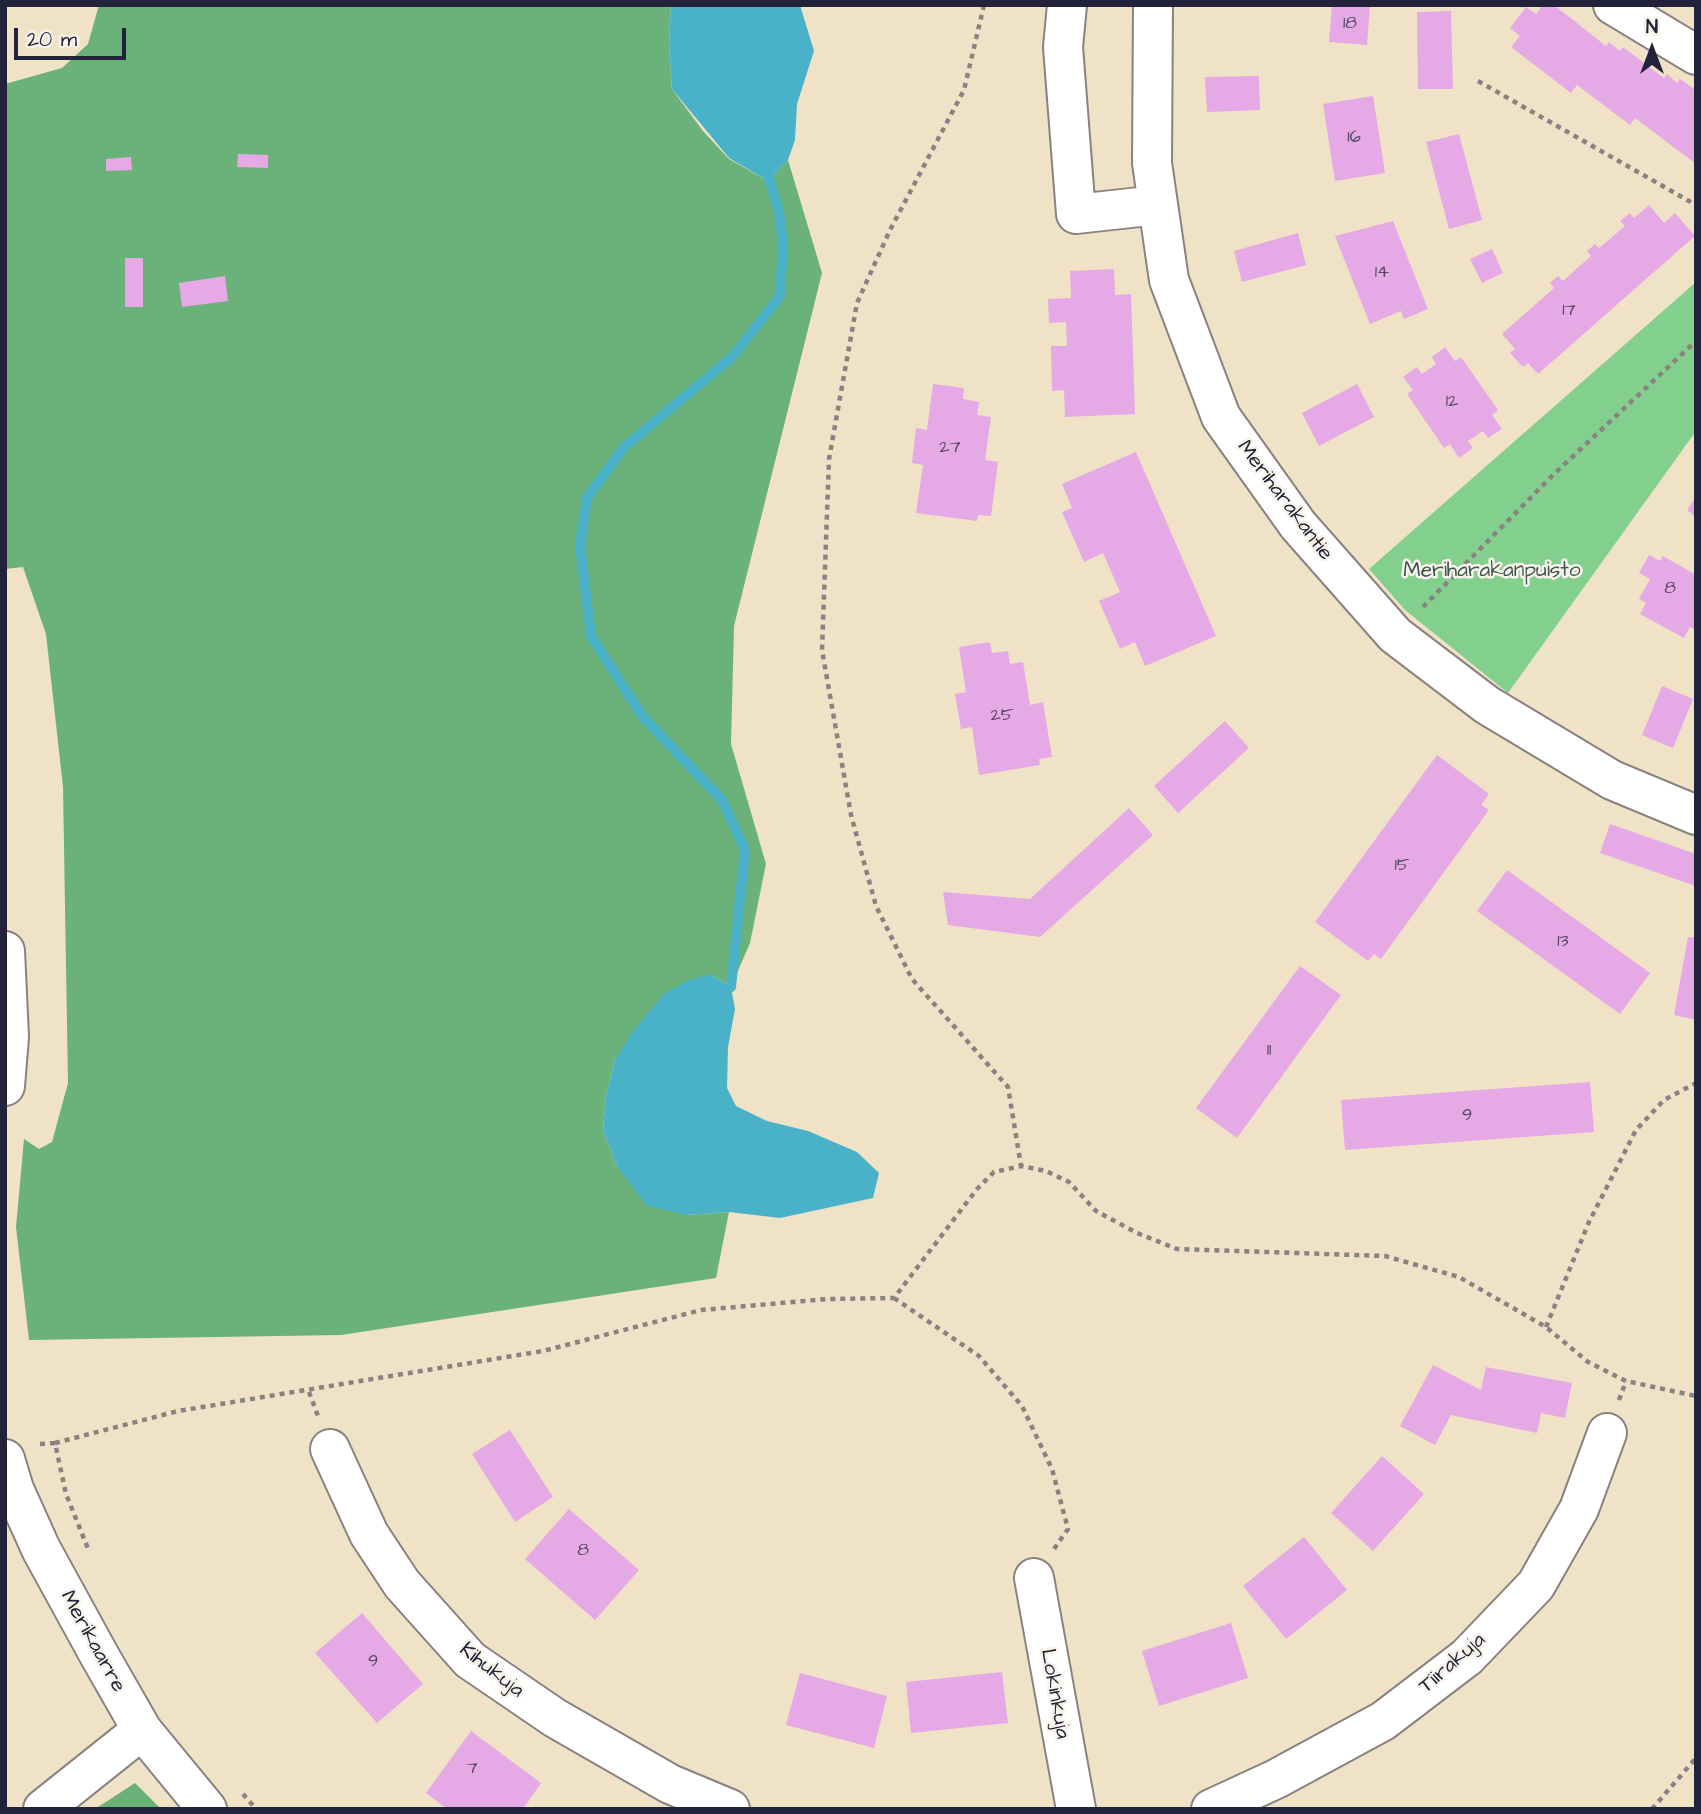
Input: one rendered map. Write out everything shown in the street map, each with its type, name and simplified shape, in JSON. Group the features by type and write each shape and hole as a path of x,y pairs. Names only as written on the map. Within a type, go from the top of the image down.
{"street":[{"path":"1067,5 1063,47 1076,214 1158,205"},
{"name":"Meriharakantie","path":"1153,5 1152,163 1169,280 1221,417 1298,525 1395,635 1487,705 1612,780 1696,816"},
{"path":"1613,5 1696,55"},
{"path":"5,951 9,1037 5,1086"},
{"name":"Tiirakuja","path":"1211,1809 1276,1779 1383,1721 1467,1657 1536,1586 1579,1509 1608,1433"},
{"name":"Kihukuja","path":"330,1450 369,1534 402,1584 470,1660 566,1725 670,1784 730,1809"},
{"name":"Merikaarre","path":"18,1451 14,1489 41,1549 142,1730 207,1809"},
{"name":"Lokinkuja","path":"1034,1578 1076,1809"},
{"path":"43,1809 142,1730"}],"path":[{"path":"984,5 964,90 912,187 856,303 829,459 822,650 851,815 876,906 912,979 1008,1087 1021,1166"},
{"path":"1478,81 1696,205"},
{"path":"1395,635 1553,475 1696,341"},
{"path":"1546,1327 1595,1210 1636,1130 1664,1100 1696,1083"},
{"path":"894,1298 977,1189 994,1172 1021,1166 1046,1171 1069,1182 1096,1211 1137,1233 1177,1249 1385,1255 1459,1277 1546,1327 1588,1362 1626,1381 1696,1396"},
{"path":"18,1451 178,1411 543,1351 701,1310 827,1298 894,1298 979,1356 1023,1406 1052,1469 1068,1529"},
{"path":"55,1443 66,1494 92,1559"},
{"path":"1652,1809 1696,1758"},
{"path":"240,1790 256,1809"}],"green space":[{"path":"99,5 671,5 669,44 672,89 703,131 729,159 768,181 788,160 822,273 734,626 731,744 766,864 750,943 731,987 710,974 615,1060 606,1097 603,1130 617,1166 686,1215 729,1212 716,1278 341,1335 29,1340 16,1227 24,1139 39,1149 52,1142 68,1083 63,787 46,634 23,567 5,569 5,84 62,68 88,44"},
{"name":"Meriharakanpuisto","path":"1696,282 1696,431 1508,693 1405,610 1369,569"},
{"path":"135,1783 161,1809 95,1809"}],"water":[{"path":"671,5 800,5 814,51 797,104 795,140 788,160 768,181 729,158 672,89 669,44"},
{"path":"710,974 731,987 735,1009 728,1047 727,1088 736,1106 767,1121 808,1131 857,1152 879,1173 873,1198 780,1218 729,1212 686,1215 646,1205 617,1166 603,1130 606,1096 615,1060 634,1030 665,993 689,980"}],"building":[{"path":"1332,5 1370,5 1367,45 1329,42"},
{"path":"1543,5 1554,5 1606,46 1609,42 1620,51 1623,47 1664,78 1667,74 1677,83 1680,79 1696,90 1696,164 1635,118 1630,125 1577,85 1571,93 1511,47 1520,36 1510,28 1526,7 1536,14"},
{"path":"1451,11 1453,89 1418,89 1417,12"},
{"path":"1259,76 1260,110 1207,112 1205,77"},
{"path":"1373,96 1385,173 1335,181 1323,104"},
{"path":"1459,134 1482,220 1449,229 1426,142"},
{"path":"238,154 268,155 268,168 237,167"},
{"path":"131,157 132,170 106,171 106,159"},
{"path":"1649,205 1664,223 1675,213 1695,236 1538,374 1528,363 1523,367 1510,353 1515,349 1502,334 1554,288 1550,283 1558,276 1563,281 1591,256 1587,251 1595,244 1599,248 1625,226 1620,221 1630,213 1634,218"},
{"path":"1393,221 1428,309 1404,319 1401,311 1370,324 1335,236"},
{"path":"1298,233 1306,265 1242,282 1234,251"},
{"path":"1492,249 1503,273 1482,283 1470,259"},
{"path":"125,258 143,258 143,307 125,307"},
{"path":"1114,269 1115,295 1131,294 1135,414 1065,417 1064,390 1052,391 1051,346 1067,346 1066,322 1049,323 1048,299 1071,298 1070,271"},
{"path":"225,276 228,301 182,307 179,283"},
{"path":"1445,347 1455,361 1461,357 1498,410 1492,415 1502,429 1488,438 1483,431 1468,441 1473,448 1459,458 1450,444 1444,448 1407,394 1413,390 1403,377 1417,367 1422,374 1436,364 1432,357"},
{"path":"933,384 964,388 963,399 979,402 977,415 991,417 985,460 998,462 991,516 978,515 977,521 916,513 923,465 912,463 916,428 927,430"},
{"path":"1357,384 1374,417 1319,446 1302,413"},
{"path":"1136,452 1216,636 1145,666 1135,642 1120,649 1099,601 1120,592 1103,553 1084,562 1062,512 1072,508 1062,484"},
{"path":"1696,497 1696,517 1687,510"},
{"path":"1649,555 1660,561 1663,556 1696,575 1696,630 1690,627 1684,638 1640,614 1646,603 1639,599 1650,579 1639,573"},
{"path":"990,642 992,653 1008,651 1010,664 1023,662 1030,705 1043,702 1052,757 1039,759 1040,765 979,775 972,727 961,729 955,694 966,692 959,647"},
{"path":"1662,686 1693,699 1673,748 1642,735"},
{"path":"1225,721 1249,748 1178,813 1154,786"},
{"path":"1437,755 1489,794 1481,805 1489,810 1381,959 1374,954 1368,961 1315,922"},
{"path":"1129,808 1153,835 1040,937 948,925 943,892 1030,899"},
{"path":"1610,824 1696,854 1696,886 1600,853"},
{"path":"1507,870 1650,973 1620,1014 1477,911"},
{"path":"1688,937 1696,938 1696,1020 1674,1015"},
{"path":"1300,966 1341,995 1237,1138 1196,1108"},
{"path":"1590,1082 1594,1132 1345,1150 1341,1100"},
{"path":"1433,1365 1481,1390 1486,1367 1572,1383 1565,1418 1541,1413 1537,1433 1451,1415 1435,1445 1400,1426"},
{"path":"510,1430 553,1497 515,1522 472,1454"},
{"path":"1382,1456 1424,1494 1373,1551 1331,1513"},
{"path":"569,1509 639,1570 595,1620 525,1559"},
{"path":"1304,1537 1347,1590 1286,1639 1243,1586"},
{"path":"362,1613 423,1684 377,1723 315,1653"},
{"path":"1231,1623 1248,1678 1159,1706 1142,1651"},
{"path":"1002,1672 1008,1723 911,1733 906,1682"},
{"path":"800,1673 887,1696 874,1748 786,1725"},
{"path":"471,1731 541,1783 523,1809 447,1809 426,1793"}],"waterway":[{"path":"731,987 745,850 722,800 643,717 591,636 580,546 587,498 623,448 732,357 780,296 783,243 779,211 766,169"}]}
